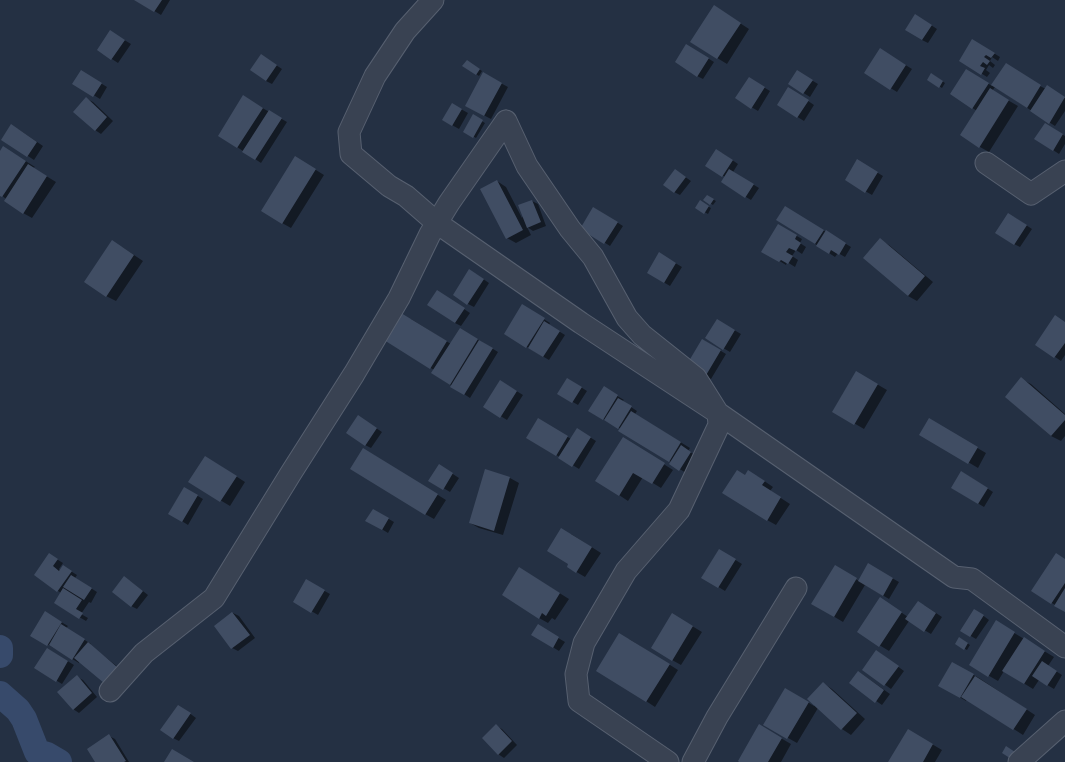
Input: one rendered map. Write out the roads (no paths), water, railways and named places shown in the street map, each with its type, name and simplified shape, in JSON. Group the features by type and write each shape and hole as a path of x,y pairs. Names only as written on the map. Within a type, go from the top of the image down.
{"street":[{"path":"432,0 405,31 375,76 349,132 351,154 389,186 406,196 437,223 581,323 718,413 954,577 972,580 1065,647"},
{"path":"110,691 144,652 214,598 354,374 399,298 437,223 461,185 506,121 526,166 570,229 593,257 627,318 642,335 696,378 718,413 719,425 679,510 626,571 584,643 576,674 579,701 668,762"},
{"path":"986,163 1031,194 1065,170"},
{"path":"693,762 717,717 796,588"},
{"path":"1019,762 1065,721"}],"waterway":[{"path":"0,648 0,655"},
{"path":"0,694 18,710 24,719 37,752 47,755 59,762"}]}
